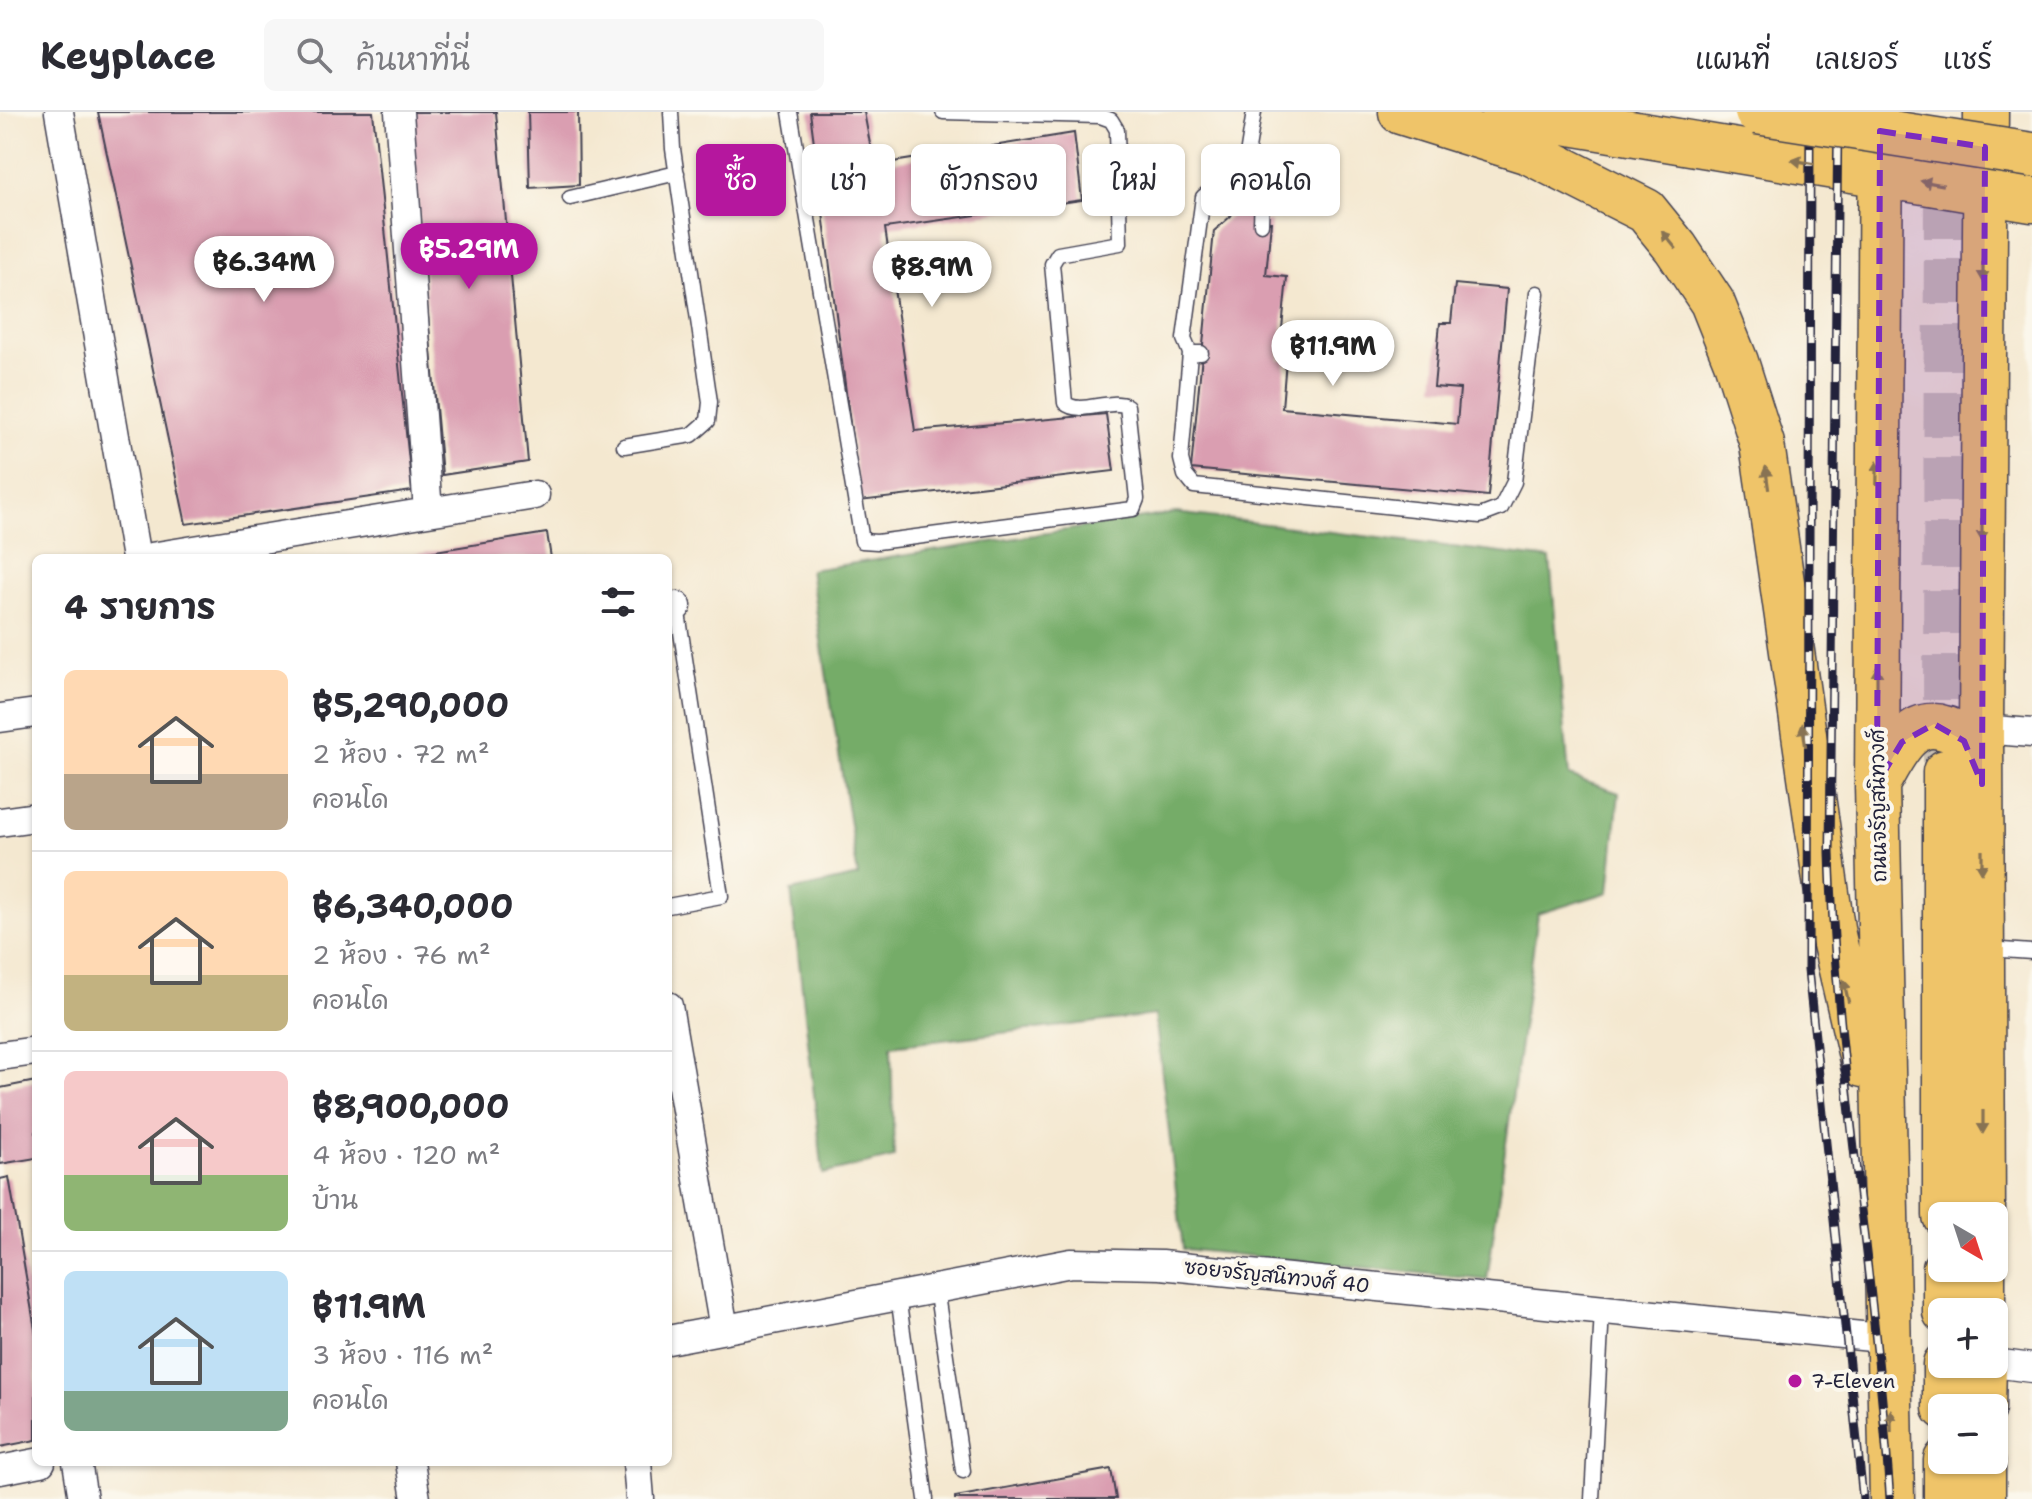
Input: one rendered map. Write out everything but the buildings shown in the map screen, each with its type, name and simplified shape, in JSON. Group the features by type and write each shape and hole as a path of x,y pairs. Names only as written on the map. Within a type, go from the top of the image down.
{"main road":[{"path":"1401,112 1529,152 1646,211 1676,248 1712,302 1736,362 1762,444 1833,935 1883,1149"},
{"path":"1504,112 2032,200"},
{"path":"1757,112 2032,155"},
{"path":"1866,112 2032,138"},
{"name":"ถนนจรัญสนิทวงศ์","path":"1881,112 1877,784 1892,1499"},
{"path":"1983,1202 1982,949 1963,778 1981,729 1986,112"},
{"path":"1877,784 1902,742 1918,729 1934,724 1952,730 1964,741 1946,1202"},
{"path":"1946,1474 1946,1499"},
{"path":"1983,1474 1983,1499"}],"street":[{"path":"59,112 135,554"},
{"path":"399,112 428,512"},
{"path":"170,554 535,495"},
{"path":"0,718 32,714"},
{"path":"1981,729 2032,733"},
{"path":"0,822 32,818"},
{"path":"672,1029 724,1329"},
{"path":"0,1056 32,1052"},
{"name":"ซอยจรัญสนิทวงศ์ 40","path":"672,1339 1071,1263 1161,1265 1891,1339"},
{"path":"2008,1365 2032,1368"},
{"path":"0,1470 32,1464"},
{"path":"78,1466 83,1499"},
{"path":"411,1466 416,1499"},
{"path":"637,1466 640,1499"}],"lane":[{"path":"624,446 692,435 708,421 710,402 671,112"},
{"path":"790,112 857,528 862,541 867,543 1129,510 1137,503 1127,406 1120,403 1075,408 1065,403 1052,264 1058,254 1120,243 1117,130 1111,120 1100,116 943,112"},
{"path":"1249,144 1254,112"},
{"path":"570,198 677,173"},
{"path":"1201,200 1184,339 1196,353 1181,459 1185,475 1194,486 1480,516 1501,508 1514,482 1537,293"},
{"path":"1261,216 1261,224"},
{"path":"672,905 721,896 673,607"},
{"path":"1982,949 2032,952"},
{"path":"936,1288 963,1471"},
{"path":"898,1296 926,1499"},
{"path":"1592,1499 1602,1310"}],"highlighted area":[{"path":"1880,131 1985,147 1982,784 1964,741 1934,724 1902,742 1877,784"}],"green space":[{"path":"1176,513 1550,559 1569,776 1619,793 1609,892 1538,914 1487,1280 1183,1249 1155,1015 891,1046 894,1157 823,1174 791,891 858,876 810,570"}],"tunnel":[{"path":"1945,766 1946,112"}],"railway":[{"path":"1810,112 1808,970 1863,1499"},
{"path":"1838,112 1830,852 1840,1014 1876,1337 1890,1499"}],"place":[{"name":"7-Eleven","path":"1795,1381"}]}
